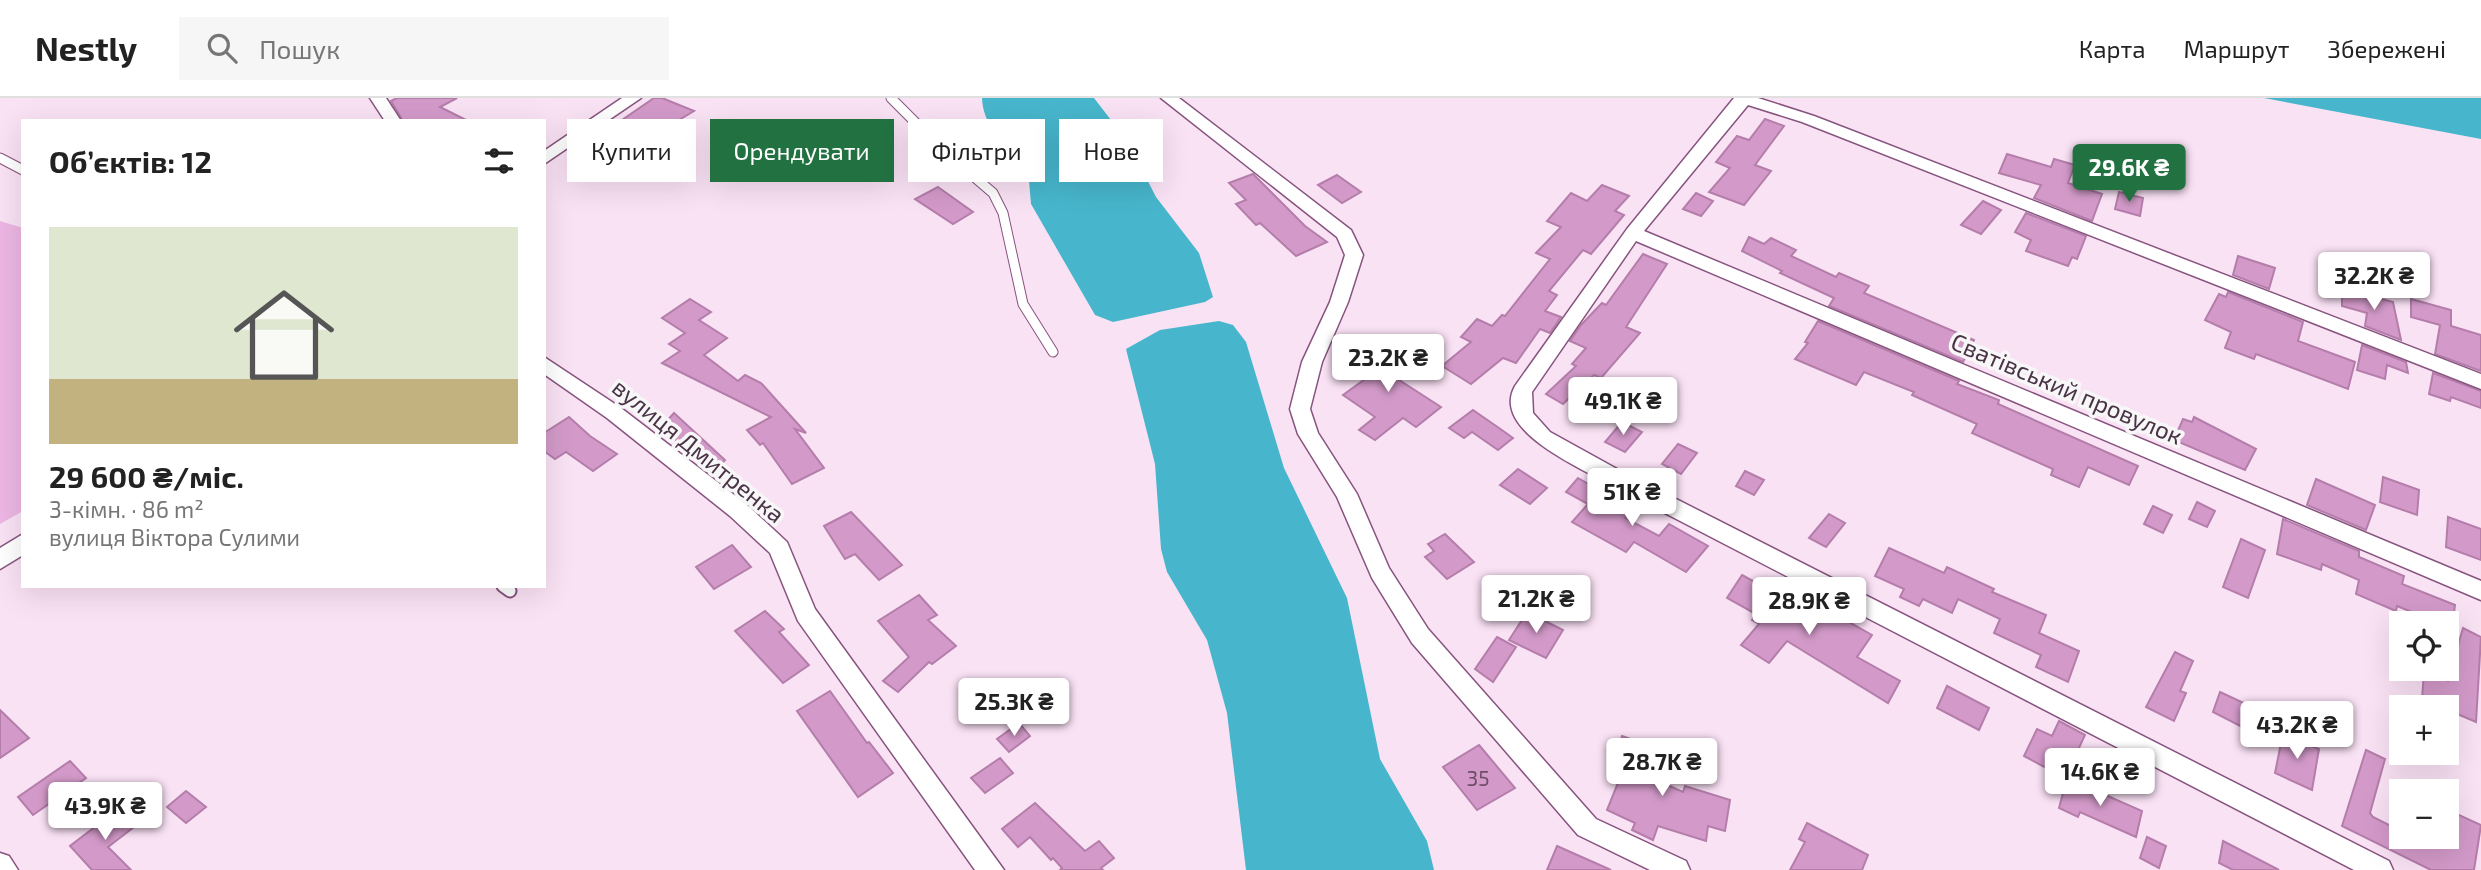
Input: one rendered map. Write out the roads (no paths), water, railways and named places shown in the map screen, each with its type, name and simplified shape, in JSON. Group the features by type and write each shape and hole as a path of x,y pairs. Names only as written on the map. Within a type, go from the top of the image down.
{"street":[{"path":"378,98 392,119"},
{"path":"546,158 634,98"},
{"path":"1169,98 1345,234 1354,255 1339,302 1312,362 1300,409 1308,434 1346,494 1380,572 1420,636 1587,827 1677,870"},
{"path":"2380,870 1610,475 1543,437 1523,415 1522,391 1633,233 1744,98 1808,119 2481,382"},
{"name":"Сватівський провулок","path":"1633,233 2481,591"},
{"name":"вулиця Дмитренка","path":"546,365 614,413 738,510 779,548 806,614 855,686 991,870"},
{"path":"0,560 21,544"},
{"path":"0,865 5,870"}],"lane":[{"path":"891,98 944,151 993,193 1003,213 1023,304 1054,352"},
{"path":"0,158 21,169"}],"water":[{"path":"982,98 1094,98 1110,119 1059,119 1059,182 1148,182 1156,197 1199,253 1213,297 1205,302 1113,322 1095,315 1031,204 1029,182 1045,182 1045,119 987,119"},
{"path":"2264,98 2481,98 2481,139"},
{"path":"1219,321 1233,325 1246,342 1284,468 1347,598 1380,759 1427,841 1434,870 1246,870 1227,713 1207,640 1167,572 1161,549 1155,464 1126,349 1160,330"}]}
